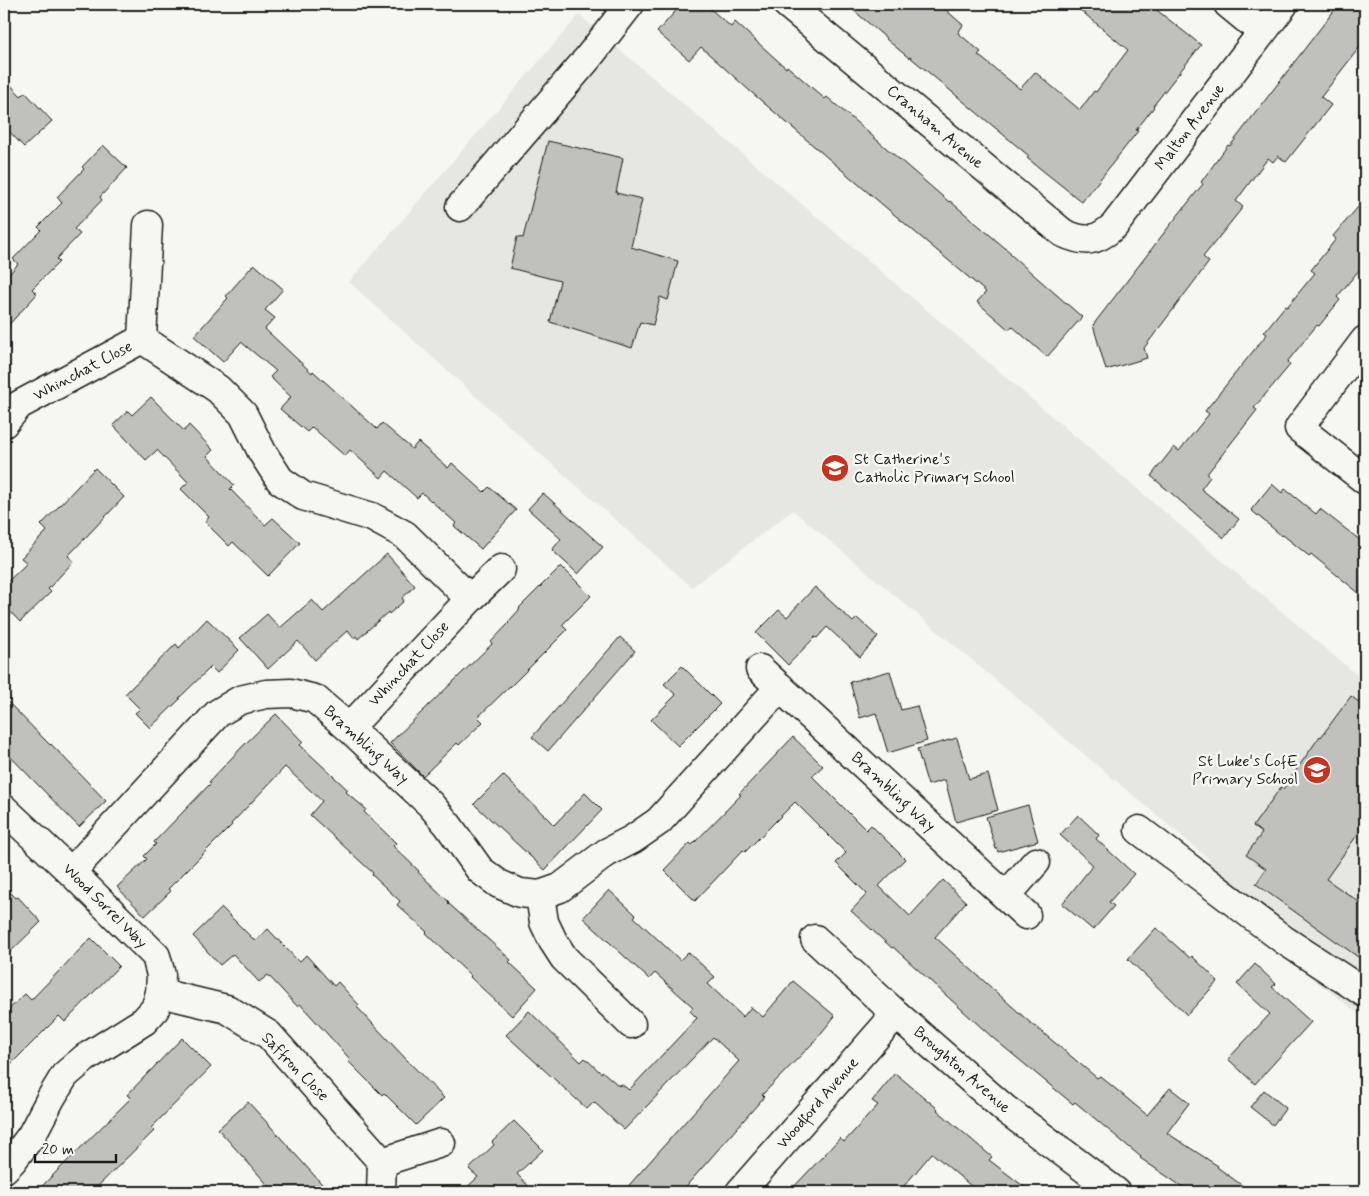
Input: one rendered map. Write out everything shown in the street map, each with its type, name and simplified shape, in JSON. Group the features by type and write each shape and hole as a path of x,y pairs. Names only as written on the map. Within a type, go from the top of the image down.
{"street":[{"name":"Cranham Avenue","path":"787,4 1063,233 1076,239 1089,240"},
{"path":"1228,4 1262,32"},
{"name":"Malton Avenue","path":"1089,240 1103,236 1114,226 1284,4"},
{"path":"460,207 588,58 625,10"},
{"name":"Whinchat Close","path":"142,340 156,256 148,225"},
{"name":"Whinchat Close","path":"4,423 19,404 142,340"},
{"name":"Whinchat Close","path":"142,340 218,389 243,414 262,452 280,480 303,496 372,517 405,535 470,600"},
{"path":"1365,340 1299,428 1365,480"},
{"name":"Whinchat Close","path":"349,728 470,600 501,570"},
{"name":"Brambling Way","path":"760,669 1026,914"},
{"path":"631,1024 564,958 544,922 540,895 560,888 606,853 633,839 659,821 780,687"},
{"name":"Brambling Way","path":"71,872 218,713 240,700 266,694 291,693 315,699 349,728 430,804 448,825 480,870 499,884 520,893 540,895"},
{"name":"Wood Sorrel Way","path":"4,809 156,956 161,975 160,993 155,1009 144,1021 84,1058 66,1075 51,1098 32,1136 4,1169"},
{"path":"1139,830 1284,940 1365,993"},
{"path":"1006,896 1036,862"},
{"name":"Broughton Avenue","path":"816,939 896,1014 1005,1109 1116,1192"},
{"name":"Saffron Close","path":"160,993 227,1009 269,1035 382,1162"},
{"name":"Woodford Avenue","path":"745,1190 896,1014"},
{"path":"381,1192 382,1162 441,1143"}],"shaded area":[{"name":"St Catherine's Catholic Primary School","path":"579,15 1365,681 1365,1019 1192,885 1209,859 793,510 692,587 349,282"}],"building":[{"path":"682,4 705,4 731,27 735,22 786,68 787,66 825,99 827,97 950,201 1082,317 1047,357 1012,326 1009,330 977,302 986,292 751,92 701,47 689,60 657,32"},
{"path":"846,4 939,4 963,25 958,33 981,52 978,55 1020,89 1035,72 1080,110 1128,50 1073,4 1149,4 1201,45 1153,106 1136,130 1138,131 1082,202 1027,158 1029,156"},
{"path":"1339,4 1365,4 1365,40 1321,97 1331,105 1286,162 1278,156 1273,162 1268,158 1236,201 1243,207 1203,257 1209,262 1144,348 1147,358 1106,370 1093,325 1203,184 1201,182 1228,145 1230,146"},
{"path":"4,78 21,96 25,92 52,121 24,147 4,126"},
{"path":"548,141 623,158 616,193 642,199 631,247 678,261 668,300 660,297 653,325 640,322 632,348 550,322 560,281 510,268 517,237 523,238"},
{"path":"103,145 127,168 100,197 102,200 74,229 80,234 56,259 59,262 32,289 37,294 4,330 4,280 18,264 13,259 41,230 38,227 62,203 57,197 84,169 82,167"},
{"path":"1365,199 1365,263 1337,297 1340,300 1287,362 1290,365 1254,408 1257,410 1207,474 1210,477 1201,489 1239,519 1224,538 1151,476 1174,447 1179,451 1209,414 1205,411 1267,334 1264,332 1315,273 1311,270 1336,239 1333,236"},
{"path":"254,264 283,289 265,310 275,318 265,329 312,373 313,371 377,429 382,423 412,449 418,442 448,468 452,463 484,492 489,487 516,510 481,549 454,526 456,523 422,493 417,498 387,471 381,478 350,450 345,456 312,427 307,432 280,409 291,397 270,377 276,371 241,342 223,362 194,336 228,298 226,296"},
{"path":"151,397 184,431 189,425 213,450 207,456 234,485 230,489 265,525 273,518 300,543 268,576 233,542 229,546 205,522 209,517 181,489 188,482 157,450 146,460 113,425 128,411 132,415"},
{"path":"95,468 124,497 68,556 74,561 48,589 51,592 20,622 4,605 4,585 27,563 21,558 47,531 41,525"},
{"path":"1272,484 1282,493 1285,489 1316,514 1320,509 1365,544 1365,598 1311,554 1309,556 1251,510"},
{"path":"543,493 603,547 578,574 552,550 561,539 528,509"},
{"path":"387,554 415,586 402,598 404,601 389,614 388,612 358,639 356,636 354,638 348,630 315,660 298,641 268,669 240,638 267,614 280,628 312,600 323,612"},
{"path":"561,566 591,596 562,625 567,630 478,717 483,722 459,745 457,743 423,776 390,743 492,644 491,642 509,623 519,608"},
{"path":"815,587 853,622 857,618 878,637 860,657 827,627 788,665 756,633 779,610 787,617"},
{"path":"207,619 239,650 217,673 211,667 150,728 135,713 140,709 125,694 176,644 179,648"},
{"path":"620,637 635,651 548,751 532,737"},
{"path":"682,666 720,704 678,746 651,720 676,695 664,684"},
{"path":"890,671 901,710 917,706 927,741 888,753 876,713 860,718 850,682"},
{"path":"1351,696 1365,707 1365,824 1326,879 1365,906 1365,962 1256,884 1266,869 1246,855 1262,833 1253,826 1281,787 1283,789"},
{"path":"4,698 106,801 79,827 4,750"},
{"path":"276,714 303,742 300,745 348,790 346,792 366,809 364,812 396,843 393,846 448,903 511,960 509,962 537,988 512,1016 397,905 400,901 372,875 373,873 310,815 322,801 285,767 232,825 168,889 171,891 145,916 117,887 147,859 144,856 156,844 154,842 211,783 209,782"},
{"path":"793,737 823,766 812,776 866,830 871,825 905,859 879,886 910,916 943,880 966,902 935,937 1035,1027 1097,1078 1100,1076 1147,1115 1170,1088 1189,1103 1167,1133 1218,1166 1251,1192 1190,1192 1140,1158 1075,1102 1073,1104 993,1038 851,911 867,894 836,863 846,853 795,802 745,852 743,850 695,901 664,870 690,843 692,845 741,795 739,794"},
{"path":"957,738 969,779 988,774 998,810 956,822 945,780 928,785 917,749"},
{"path":"503,775 554,825 585,793 602,810 545,870 474,804"},
{"path":"1028,805 1038,841 998,852 986,817"},
{"path":"1078,815 1099,835 1096,839 1134,874 1109,902 1114,906 1093,930 1062,904 1093,865 1060,835"},
{"path":"4,886 16,898 18,897 41,922 4,958"},
{"path":"609,890 636,915 634,917 680,960 688,952 715,977 708,984 743,1017 751,1007 763,1017 793,981 835,1016 813,1043 762,1095 764,1097 681,1192 623,1192 739,1061 713,1037 624,1130 594,1102 587,1109 506,1035 529,1011 581,1062 585,1058 601,1073 602,1071 619,1086 621,1084 629,1090 697,1018 690,1011 693,1007 655,973 649,979 583,918"},
{"path":"222,908 255,941 268,929 299,962 306,955 334,986 338,982 359,1005 357,1007 444,1098 416,1125 348,1061 350,1059 300,1004 297,1006 268,975 259,982 233,954 220,965 193,936"},
{"path":"1156,928 1190,958 1192,956 1218,981 1187,1015 1128,959"},
{"path":"91,938 119,966 65,1022 59,1016 4,1071 4,1014 25,994 31,1000"},
{"path":"1255,964 1276,984 1272,987 1311,1022 1255,1084 1228,1059 1270,1014 1237,984"},
{"path":"182,1038 211,1067 151,1128 154,1131 92,1192 36,1192 131,1098 127,1095"},
{"path":"895,1073 992,1157 989,1160 1031,1192 978,1192 932,1153 899,1192 789,1192 840,1138 844,1142 878,1105 872,1101"},
{"path":"1264,1090 1286,1108 1273,1125 1250,1107"},
{"path":"248,1102 329,1192 274,1192 218,1129"},
{"path":"514,1121 543,1150 517,1174 534,1192 462,1192 478,1177 469,1169 494,1145 492,1142"}],"place":[{"name":"St Catherine's Catholic Primary School","path":"835,468"},
{"name":"St Luke's CofE Primary School","path":"1317,770"}]}
